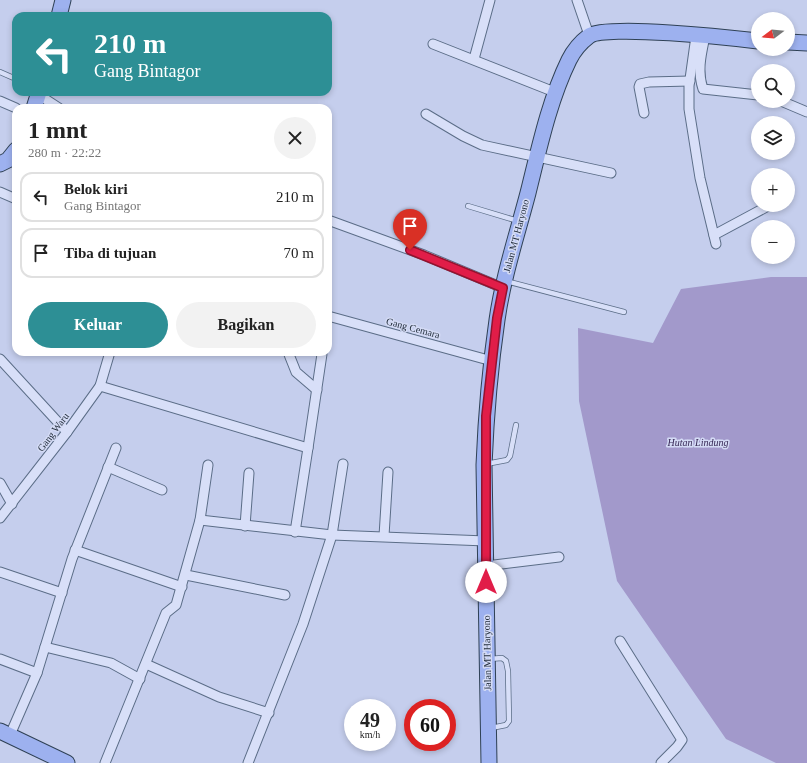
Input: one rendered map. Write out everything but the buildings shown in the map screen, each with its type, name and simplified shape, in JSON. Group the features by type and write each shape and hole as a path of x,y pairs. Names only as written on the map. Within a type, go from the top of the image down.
{"main road":[{"path":"60,12 63,0"},
{"path":"589,35 607,32 643,31 751,40"},
{"name":"Jalan MT Haryono","path":"489,763 484,465 486,416 492,360 504,284 537,158 557,93 570,60 589,35"},
{"path":"795,42 807,43"},
{"path":"0,164 8,160 12,155"},
{"path":"5,733 66,763"}],"street":[{"path":"474,59 490,0"},
{"path":"576,0 589,35"},
{"path":"701,36 690,81 689,109 700,178 715,240 759,212"},
{"path":"701,36 699,77 703,89 751,94"},
{"path":"433,44 557,93"},
{"path":"644,113 639,87 640,84 649,82 690,81"},
{"path":"37,98 50,104"},
{"path":"0,101 12,106"},
{"path":"795,107 807,112"},
{"path":"426,114 482,144 537,158 610,173"},
{"path":"0,192 12,197"},
{"path":"332,221 504,284"},
{"name":"Gang Cemara","path":"332,317 492,360"},
{"name":"Gang Waru","path":"0,518 67,432 100,386 109,356"},
{"path":"290,356 296,372 317,390"},
{"path":"295,532 322,356"},
{"path":"0,359 67,432"},
{"path":"100,386 308,448"},
{"path":"5,733 37,673 76,550 116,448"},
{"path":"248,763 303,624 332,535 343,464"},
{"path":"105,763 166,613 175,608 186,575 200,520 208,465"},
{"path":"108,466 162,490"},
{"path":"384,536 388,472"},
{"path":"245,526 249,473"},
{"path":"0,484 12,504"},
{"path":"200,520 332,535 486,541"},
{"path":"76,550 182,587"},
{"path":"486,566 559,557"},
{"path":"0,572 62,593"},
{"path":"186,575 285,594"},
{"path":"620,641 682,740 678,747 661,763"},
{"path":"45,647 111,663 140,679"},
{"path":"0,659 37,673"},
{"path":"146,664 219,697 269,713"}],"lane":[{"path":"0,72 12,77"},
{"path":"468,206 520,222"},
{"path":"504,284 624,312"},
{"path":"484,465 507,460 510,456 516,425"},
{"path":"487,659 502,658 506,661 508,671 509,721 506,725 488,728"}],"green space":[{"name":"Hutan Lindung","path":"771,277 807,277 807,763 776,763 726,739 617,581 579,401 578,328 653,343 681,289"}],"route":[{"path":"410,250 503,288 497,318 486,416 484,465 486,582"}]}
